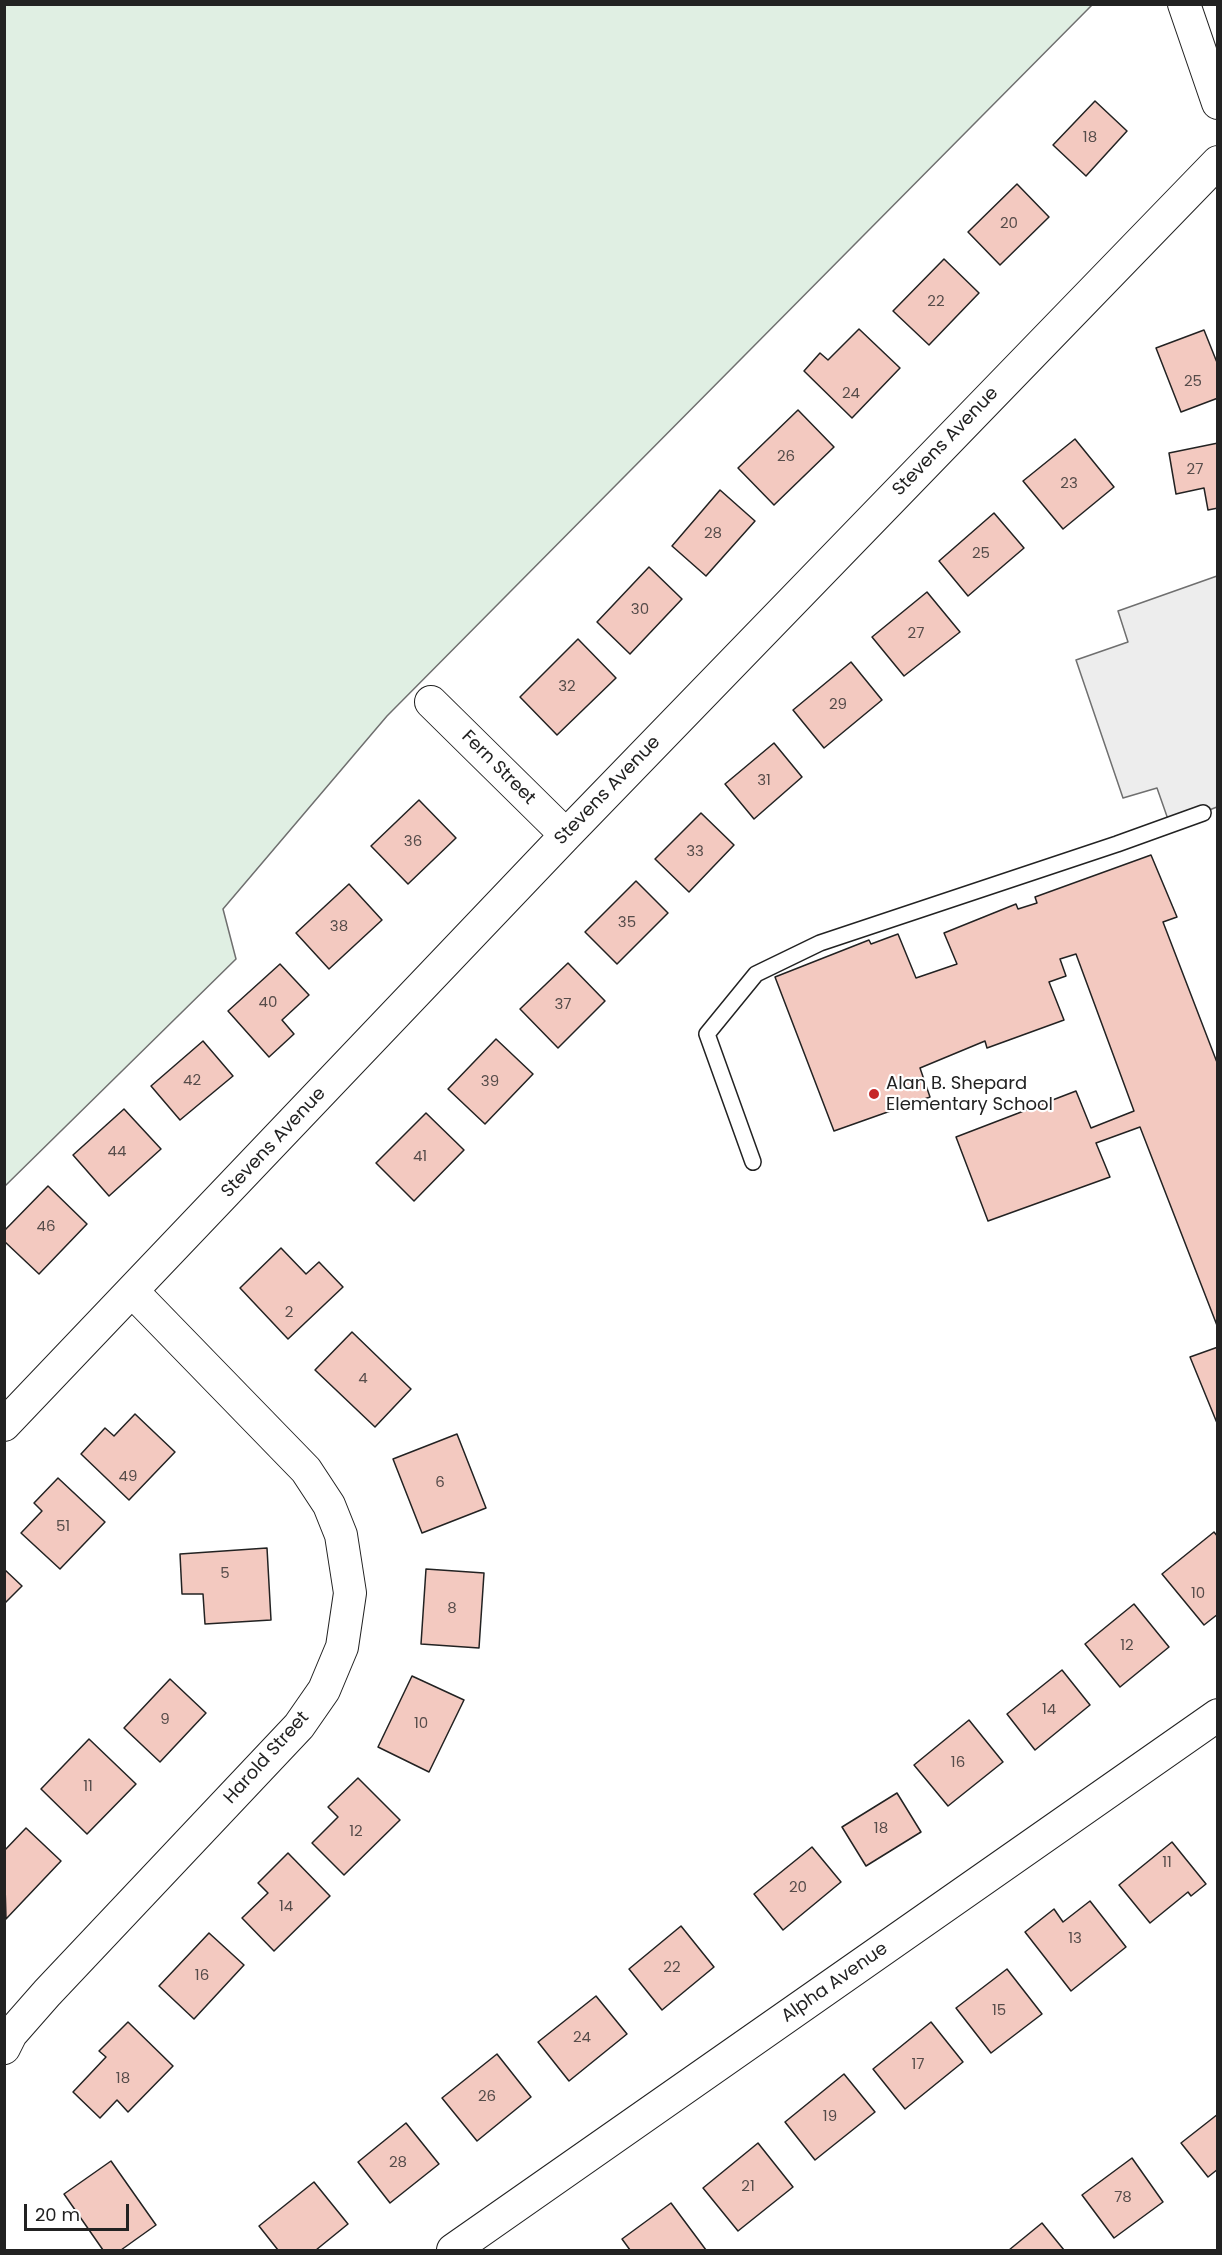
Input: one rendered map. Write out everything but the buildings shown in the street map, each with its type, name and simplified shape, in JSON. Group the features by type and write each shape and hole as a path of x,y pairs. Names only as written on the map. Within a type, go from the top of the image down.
{"street":[{"path":"1184,4 1218,103"},
{"name":"Stevens Avenue","path":"4,1425 566,835 1218,162"},
{"name":"Fern Street","path":"432,702 566,835"},
{"name":"Harold Street","path":"4,2048 11,2034 47,1993 299,1726 324,1690 342,1647 350,1593 341,1535 328,1504 306,1470 133,1292"},
{"name":"Alpha Avenue","path":"453,2250 1218,1715"}],"lane":[{"path":"753,1162 707,1034 756,974 820,943 1203,813"}],"green space":[{"path":"5,4 1092,5 387,716 223,909 236,959 5,1186"}],"shaded area":[{"path":"1217,576 1217,807 1170,825 1157,788 1123,798 1076,660 1128,642 1118,611"}],"place":[{"name":"Alan B. Shepard Elementary School","path":"874,1094"}]}
